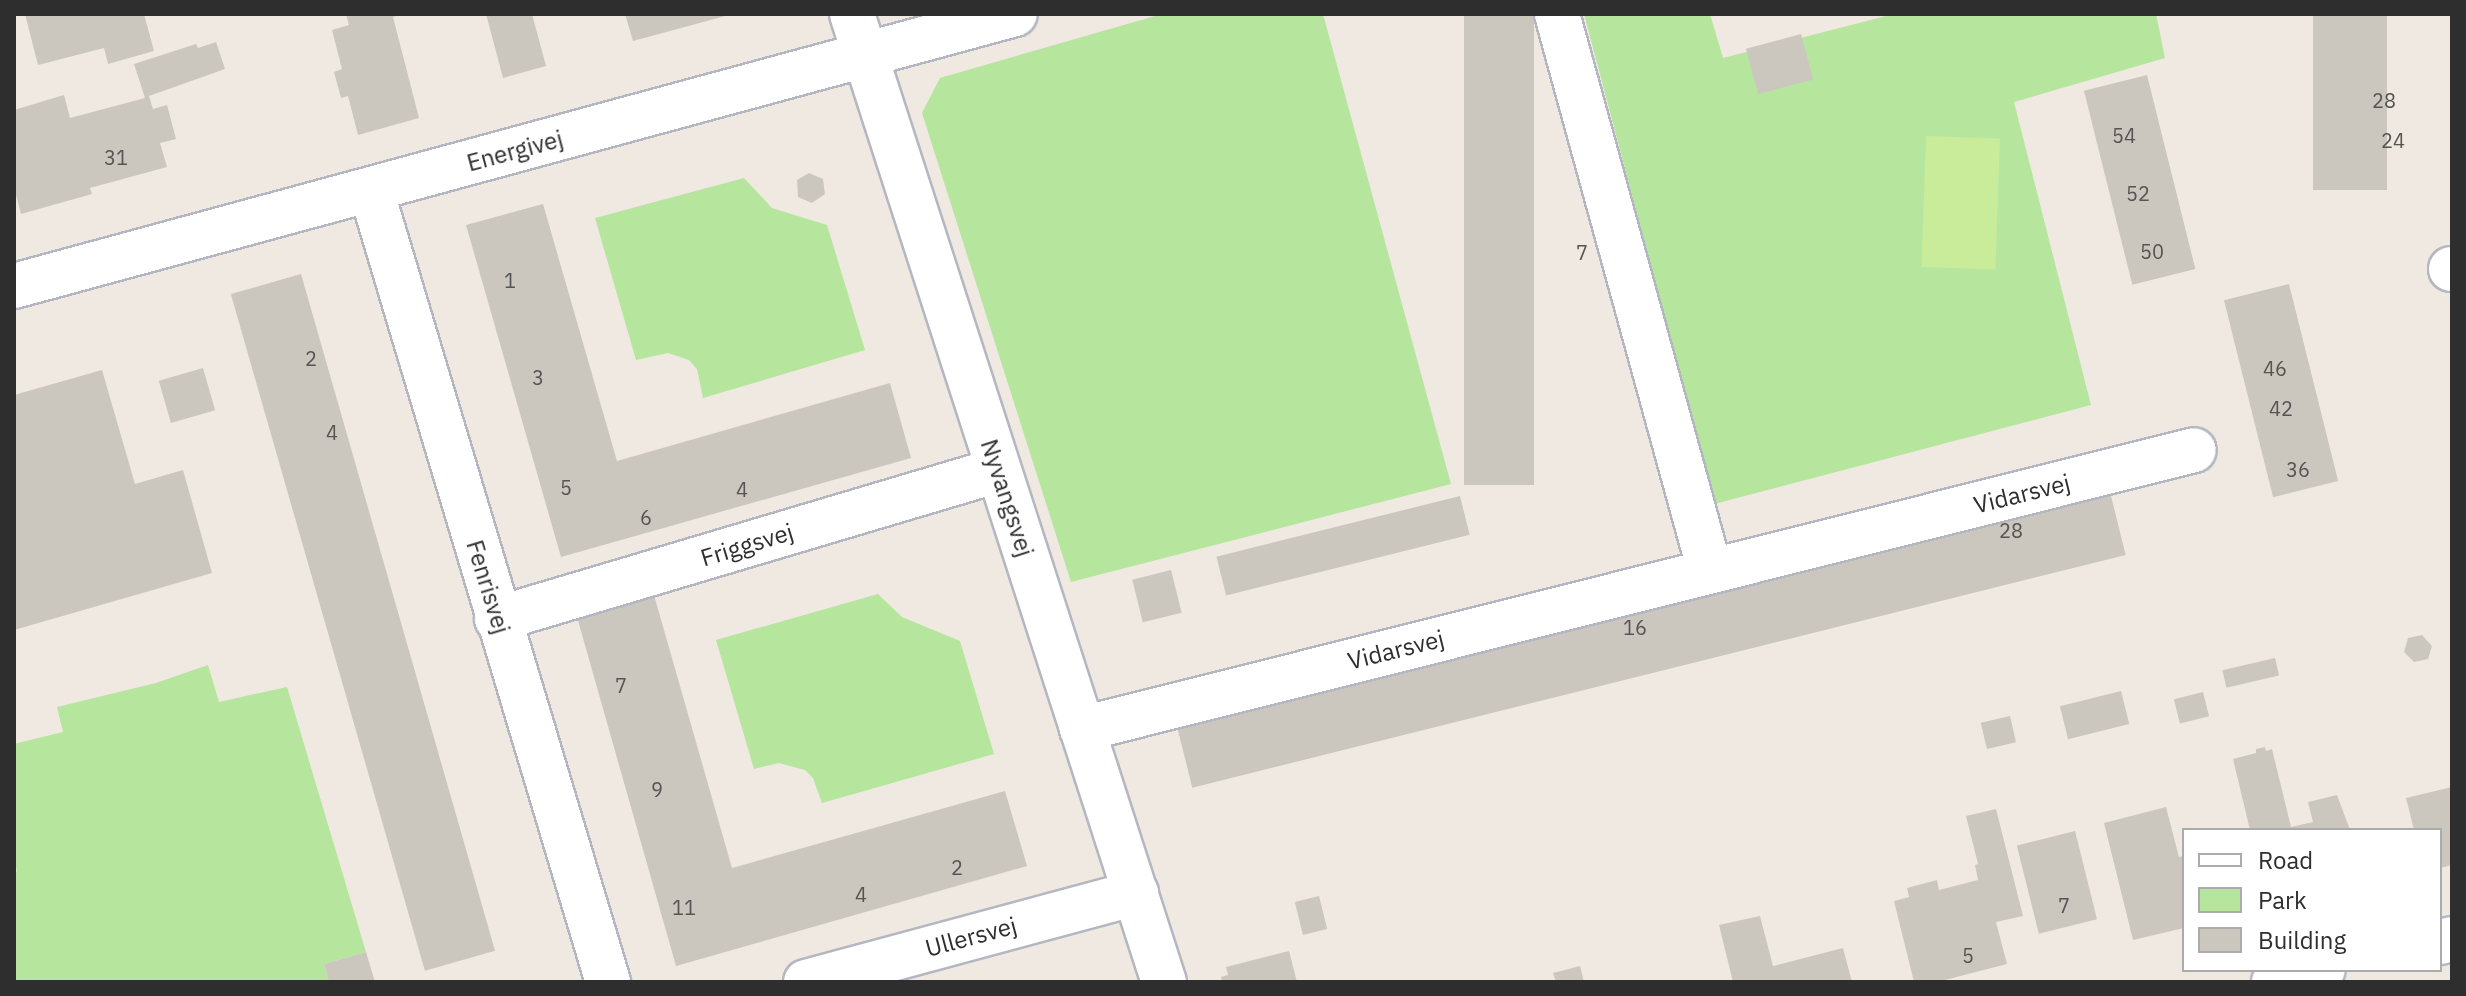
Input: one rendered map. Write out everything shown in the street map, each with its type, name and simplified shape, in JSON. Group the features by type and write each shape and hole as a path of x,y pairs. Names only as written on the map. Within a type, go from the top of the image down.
{"street":[{"name":"Energivej","path":"14,286 371,190 858,34 1015,14"},
{"path":"1557,14 1710,571"},
{"name":"Nyvangsvej","path":"858,34 1164,982"},
{"name":"Fenrisvej","path":"371,190 608,982"},
{"name":"Vidarsvej","path":"1082,729 2194,450"},
{"name":"Friggsvej","path":"497,619 998,470"},
{"name":"Ullersvej","path":"806,982 1136,893"},
{"path":"2274,982 2315,972"}],"green space":[{"path":"1162,14 1323,14 1451,484 1071,582 922,113 940,78"},
{"path":"1584,14 1710,14 1723,58 1894,14 2156,14 2165,58 2014,102 2091,405 1714,504"},
{"path":"1926,136 2000,139 1995,270 1921,267"},
{"path":"744,178 772,208 827,225 865,350 703,398 697,369 689,360 668,353 636,360 595,218"},
{"path":"878,594 902,617 960,641 994,754 822,803 813,778 805,770 779,763 754,769 716,640"},
{"path":"208,665 219,702 287,687 366,952 324,964 329,982 14,982 14,875 17,871 14,857 14,744 63,732 57,707 156,683"}],"building":[{"path":"25,14 144,14 154,51 108,64 104,48 38,65"},
{"path":"346,14 400,14 393,17 419,118 358,135 348,96 341,98 334,72 342,69 332,30 349,25"},
{"path":"486,14 532,14 546,66 503,78"},
{"path":"625,14 729,14 729,15 633,41"},
{"path":"1464,14 1534,14 1534,485 1464,485"},
{"path":"2313,14 2387,14 2387,190 2313,190"},
{"path":"1801,34 1813,79 1758,94 1746,49"},
{"path":"216,42 225,69 149,96 153,109 167,105 176,139 160,143 167,167 90,188 92,194 21,214 14,187 14,110 64,95 70,118 145,98 134,64 196,44 198,48"},
{"path":"2147,75 2195,269 2132,285 2084,91"},
{"path":"809,173 823,179 825,194 812,203 798,197 797,180"},
{"path":"543,204 617,461 890,383 911,458 561,557 466,225"},
{"path":"301,274 495,951 425,971 231,294"},
{"path":"2289,284 2338,481 2273,497 2224,300"},
{"path":"203,368 215,410 171,423 159,381"},
{"path":"102,370 135,484 183,470 212,573 14,630 14,395"},
{"path":"2109,488 2126,555 1192,788 1176,721"},
{"path":"1460,496 1470,535 1226,596 1216,557"},
{"path":"1171,570 1182,613 1143,622 1132,580"},
{"path":"654,595 732,868 1005,791 1027,866 676,966 577,617"},
{"path":"2422,635 2432,646 2428,659 2414,662 2404,652 2408,638"},
{"path":"2275,658 2279,676 2226,688 2222,670"},
{"path":"2121,691 2129,724 2068,739 2060,706"},
{"path":"2203,692 2209,716 2180,724 2174,699"},
{"path":"2010,716 2016,742 1987,749 1981,723"},
{"path":"2256,749 2272,749 2291,827 2313,822 2308,802 2337,795 2349,828 2250,828 2233,759 2256,753"},
{"path":"2452,787 2452,865 2442,868 2442,828 2414,828 2406,798"},
{"path":"2166,807 2179,857 2182,856 2182,928 2133,940 2104,823"},
{"path":"1996,809 2023,916 1996,922 2007,964 1937,982 1914,982 1894,901 1909,897 1907,888 1937,880 1939,890 1978,880 1975,865 1978,864 1966,816"},
{"path":"2075,831 2097,919 2039,934 2017,846"},
{"path":"1319,896 1327,929 1303,935 1295,902"},
{"path":"1760,916 1773,966 1843,948 1852,982 1733,982 1719,925"},
{"path":"1289,951 1297,982 1222,982 1221,977 1228,975 1226,967"},
{"path":"366,952 375,982 329,982 324,964"},
{"path":"1580,966 1584,982 1556,982 1553,973"}]}
